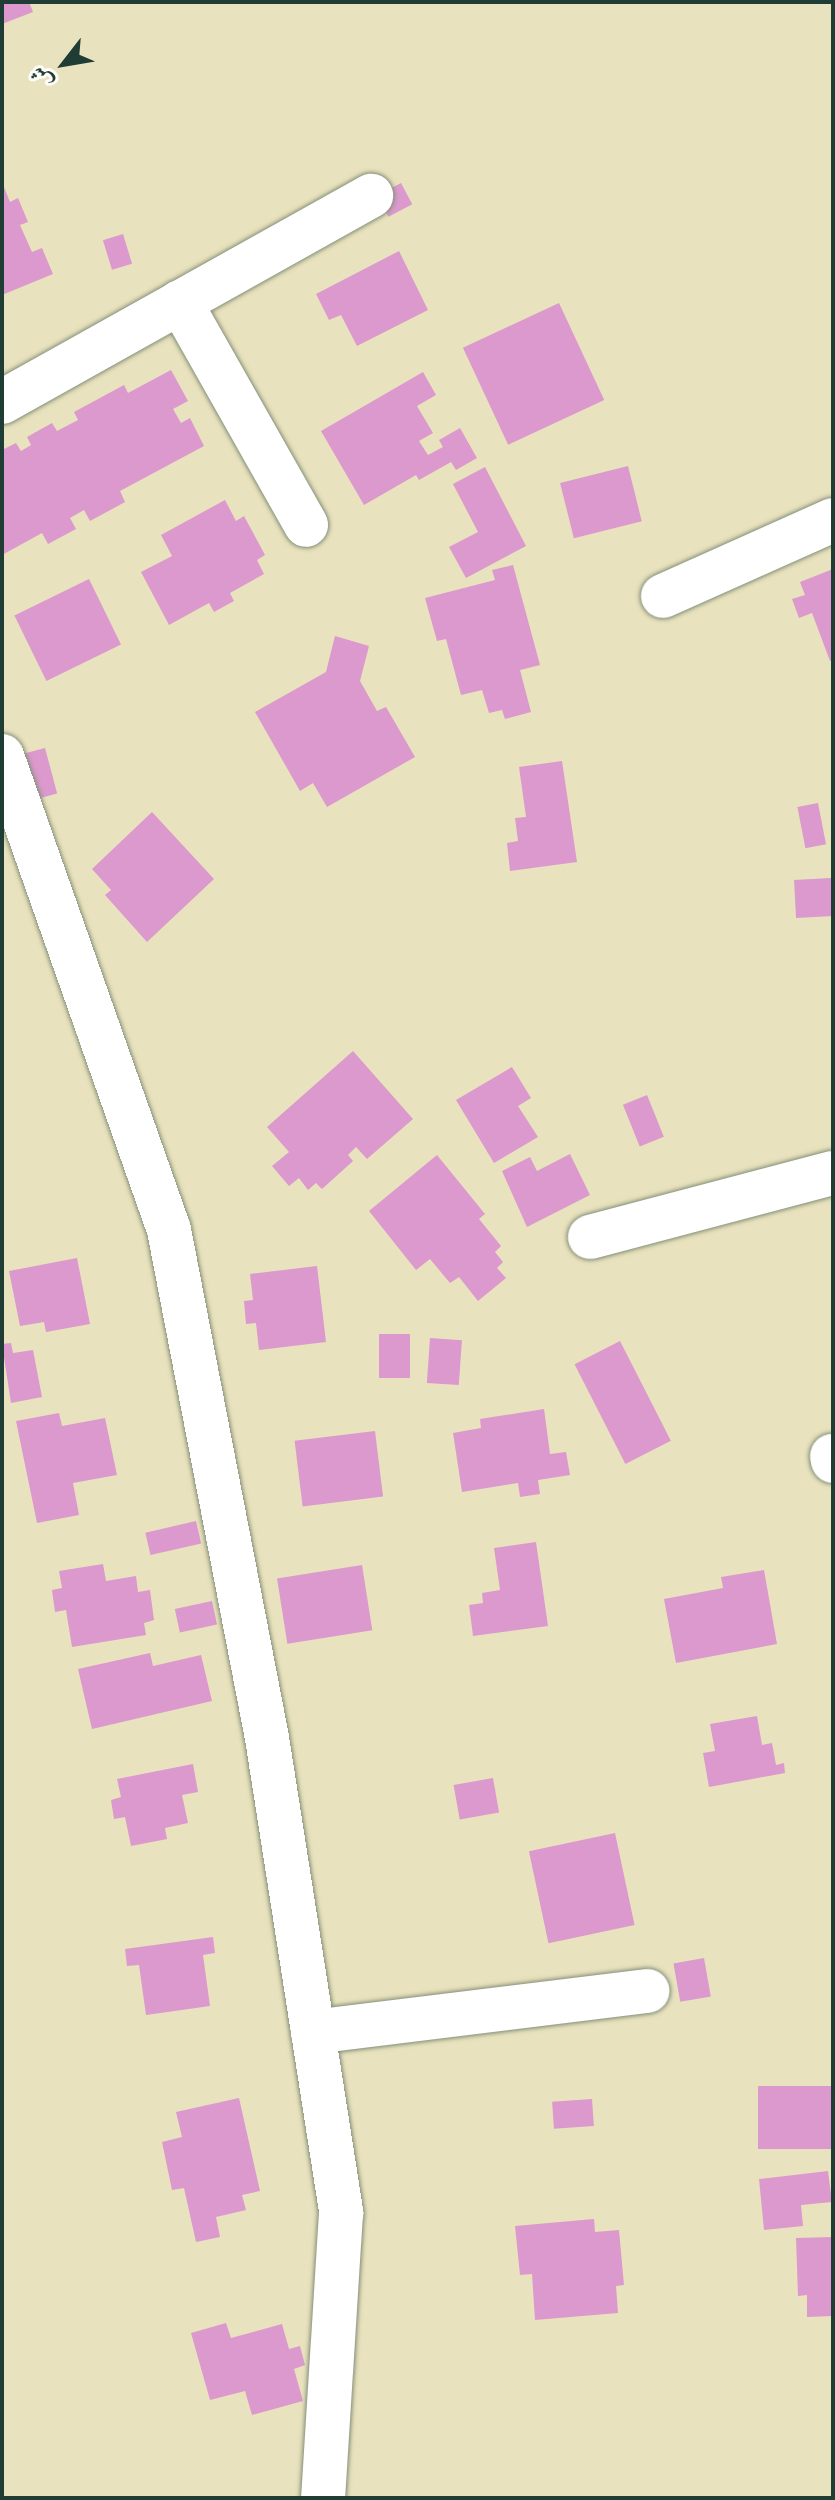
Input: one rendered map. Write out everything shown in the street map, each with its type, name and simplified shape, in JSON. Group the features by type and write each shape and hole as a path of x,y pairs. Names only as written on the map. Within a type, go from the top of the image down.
{"street":[{"path":"2,402 371,196"},
{"path":"180,302 306,525"},
{"path":"663,596 833,520"},
{"path":"2,756 169,1230 267,1738 341,2213 323,2498"},
{"path":"590,1237 833,1173"},
{"path":"313,2032 647,1991"}],"building":[{"path":"2,2 29,2 33,12 2,24"},
{"path":"2,182 10,202 18,198 28,222 20,225 32,252 42,248 53,274 2,295"},
{"path":"401,183 412,204 388,217 377,196"},
{"path":"123,234 132,264 112,270 103,240"},
{"path":"399,251 428,310 357,346 341,315 329,320 316,294"},
{"path":"559,303 604,400 508,445 463,348"},
{"path":"171,370 188,401 173,409 181,423 190,418 204,446 120,491 125,502 90,521 84,510 70,518 76,529 48,544 42,533 2,555 2,450 16,443 21,451 31,445 27,437 52,423 57,431 78,420 74,412 124,385 128,393"},
{"path":"423,372 436,395 417,406 433,433 419,441 428,455 443,447 439,440 460,428 477,458 456,470 451,462 419,480 416,475 364,505 321,431"},
{"path":"628,466 642,521 574,538 560,483"},
{"path":"485,467 526,546 466,578 449,547 478,532 453,484"},
{"path":"225,500 236,521 244,516 265,555 257,560 264,574 230,593 234,601 214,612 209,603 169,625 141,572 172,556 161,535"},
{"path":"513,565 540,665 520,670 531,712 505,719 502,710 489,713 482,690 461,695 446,639 437,641 425,598 495,580 492,570"},
{"path":"833,569 833,659 830,661 812,613 799,618 792,599 805,595 800,582"},
{"path":"89,579 121,645 46,681 14,615"},
{"path":"335,636 369,646 360,681 377,711 386,707 415,757 327,807 313,783 300,791 255,712 326,672"},
{"path":"45,748 57,793 27,801 15,756"},
{"path":"562,761 577,862 510,871 507,843 518,841 515,818 526,817 519,767"},
{"path":"818,803 826,844 805,848 797,807"},
{"path":"152,812 214,879 147,942 105,895 111,890 92,869"},
{"path":"831,878 833,916 796,918 794,880"},
{"path":"353,1051 413,1119 367,1159 356,1147 348,1155 353,1161 322,1189 316,1183 308,1190 299,1178 289,1186 272,1166 289,1152 267,1127"},
{"path":"512,1067 531,1098 518,1106 538,1137 494,1163 456,1100"},
{"path":"647,1095 664,1137 640,1146 623,1105"},
{"path":"570,1154 590,1195 527,1227 502,1171 530,1157 537,1171"},
{"path":"437,1155 485,1214 479,1219 501,1246 495,1252 503,1262 497,1268 506,1278 478,1301 459,1277 450,1283 430,1259 416,1270 369,1211"},
{"path":"77,1258 90,1324 46,1332 44,1322 20,1326 9,1271"},
{"path":"317,1266 326,1342 259,1350 256,1323 246,1324 244,1301 253,1300 250,1274"},
{"path":"379,1334 410,1334 410,1378 379,1378"},
{"path":"430,1338 462,1340 459,1385 427,1383"},
{"path":"620,1341 671,1441 625,1464 575,1364"},
{"path":"11,1343 13,1353 33,1350 42,1397 11,1403 2,1344"},
{"path":"544,1409 550,1454 566,1452 570,1475 538,1480 540,1494 520,1497 518,1483 462,1492 453,1433 481,1428 480,1419"},
{"path":"59,1413 62,1426 105,1418 117,1475 73,1483 79,1515 37,1523 16,1421"},
{"path":"375,1431 383,1497 303,1506 295,1441"},
{"path":"196,1521 201,1543 151,1555 145,1533"},
{"path":"536,1542 548,1626 473,1636 469,1605 483,1603 482,1593 500,1590 494,1548"},
{"path":"103,1564 106,1581 136,1576 138,1592 150,1590 154,1620 144,1623 146,1635 72,1647 66,1610 55,1612 52,1590 62,1588 59,1571"},
{"path":"362,1565 372,1630 287,1644 277,1578"},
{"path":"764,1570 777,1644 676,1663 664,1599 723,1588 721,1577"},
{"path":"212,1601 217,1624 180,1632 175,1609"},
{"path":"150,1653 153,1666 201,1655 212,1701 92,1729 78,1669"},
{"path":"757,1716 762,1745 772,1743 776,1765 784,1763 785,1773 709,1787 703,1753 715,1751 710,1724"},
{"path":"193,1764 198,1792 182,1795 188,1823 165,1828 167,1839 131,1846 125,1817 114,1819 111,1800 121,1797 117,1779"},
{"path":"493,1778 499,1812 460,1819 454,1785"},
{"path":"615,1833 635,1925 548,1943 529,1851"},
{"path":"213,1937 215,1953 203,1955 210,2006 146,2015 139,1965 127,1966 125,1949"},
{"path":"704,1958 711,1996 680,2002 673,1963"},
{"path":"758,2086 833,2086 833,2149 758,2149"},
{"path":"239,2098 260,2191 242,2195 246,2210 216,2217 220,2237 196,2242 184,2188 172,2190 162,2142 182,2137 176,2112"},
{"path":"592,2099 594,2126 554,2129 552,2102"},
{"path":"828,2171 832,2202 801,2205 803,2226 764,2230 759,2179"},
{"path":"594,2219 595,2232 619,2230 624,2285 616,2286 618,2313 535,2320 532,2274 520,2275 515,2226"},
{"path":"833,2237 833,2316 807,2317 807,2295 798,2296 796,2238"},
{"path":"226,2323 231,2338 282,2324 289,2349 300,2346 305,2365 294,2369 303,2401 252,2415 245,2391 210,2400 191,2333"}]}
